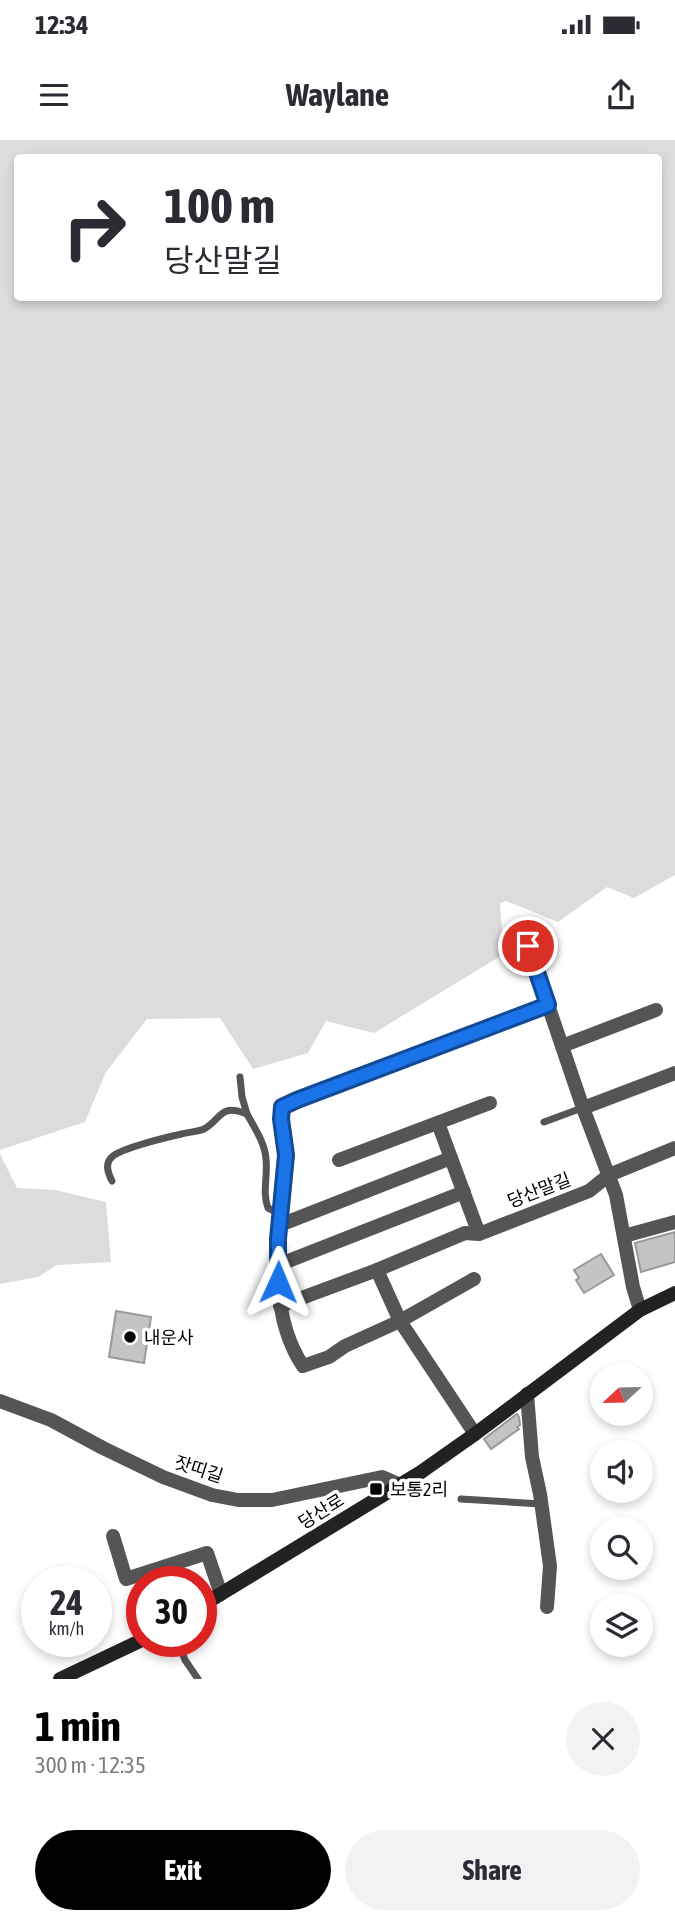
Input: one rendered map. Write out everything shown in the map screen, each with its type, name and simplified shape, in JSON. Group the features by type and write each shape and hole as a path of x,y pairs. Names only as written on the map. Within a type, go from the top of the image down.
{"street":[{"path":"528,946 583,1108 616,1195 640,1310"},
{"path":"474,1279 400,1321 345,1346 328,1357 303,1366 288,1333 281,1306 278,1265 286,1155 282,1107 548,1005"},
{"path":"562,1046 656,1010"},
{"path":"583,1108 675,1073"},
{"path":"339,1160 490,1103"},
{"path":"281,1306 465,1233 479,1234 438,1123"},
{"name":"당산말길","path":"479,1234 589,1191 609,1175 675,1148"},
{"path":"280,1220 451,1158"},
{"path":"278,1265 464,1192"},
{"path":"624,1236 675,1222"},
{"path":"377,1270 400,1321 475,1434"},
{"name":"당산로","path":"217,1596 400,1485 475,1434 640,1310 675,1293"},
{"path":"527,1394 532,1457 550,1566 547,1607"},
{"name":"잣띠길","path":"0,1401 51,1420 163,1477 212,1495 238,1500 272,1500 382,1477 400,1485"},
{"path":"113,1536 127,1579 206,1553 221,1594"},
{"path":"60,1679 126,1648"}],"lane":[{"path":"240,1077 247,1114 267,1158 265,1200 268,1208 280,1220"},
{"path":"544,1122 583,1108"},
{"path":"112,1181 107,1171 107,1163 113,1156 204,1129 229,1110 247,1114"},
{"path":"461,1499 541,1504"},
{"path":"184,1657 198,1679"}],"shaded area":[{"path":"0,140 675,140 675,875 634,898 607,887 558,922 506,901 500,903 504,954 374,1033 326,1021 308,1053 253,1069 220,1018 147,1019 106,1072 85,1122 0,1150"},
{"path":"0,1154 17,1188 55,1190 106,1202 111,1262 57,1265 38,1277 0,1284"}],"building":[{"path":"675,1232 675,1262 641,1272 635,1243"},
{"path":"601,1254 614,1275 584,1293 576,1280 579,1278 574,1270"},
{"name":"내운사","path":"116,1311 151,1317 144,1363 109,1357"},
{"path":"517,1414 519,1429 491,1449 484,1439"}],"place":[{"name":"내운사","path":"130,1337"},
{"name":"보통2리","path":"376,1489"}],"route":[{"path":"278,1282 278,1239 286,1155 282,1107 548,1005 528,946"}]}
